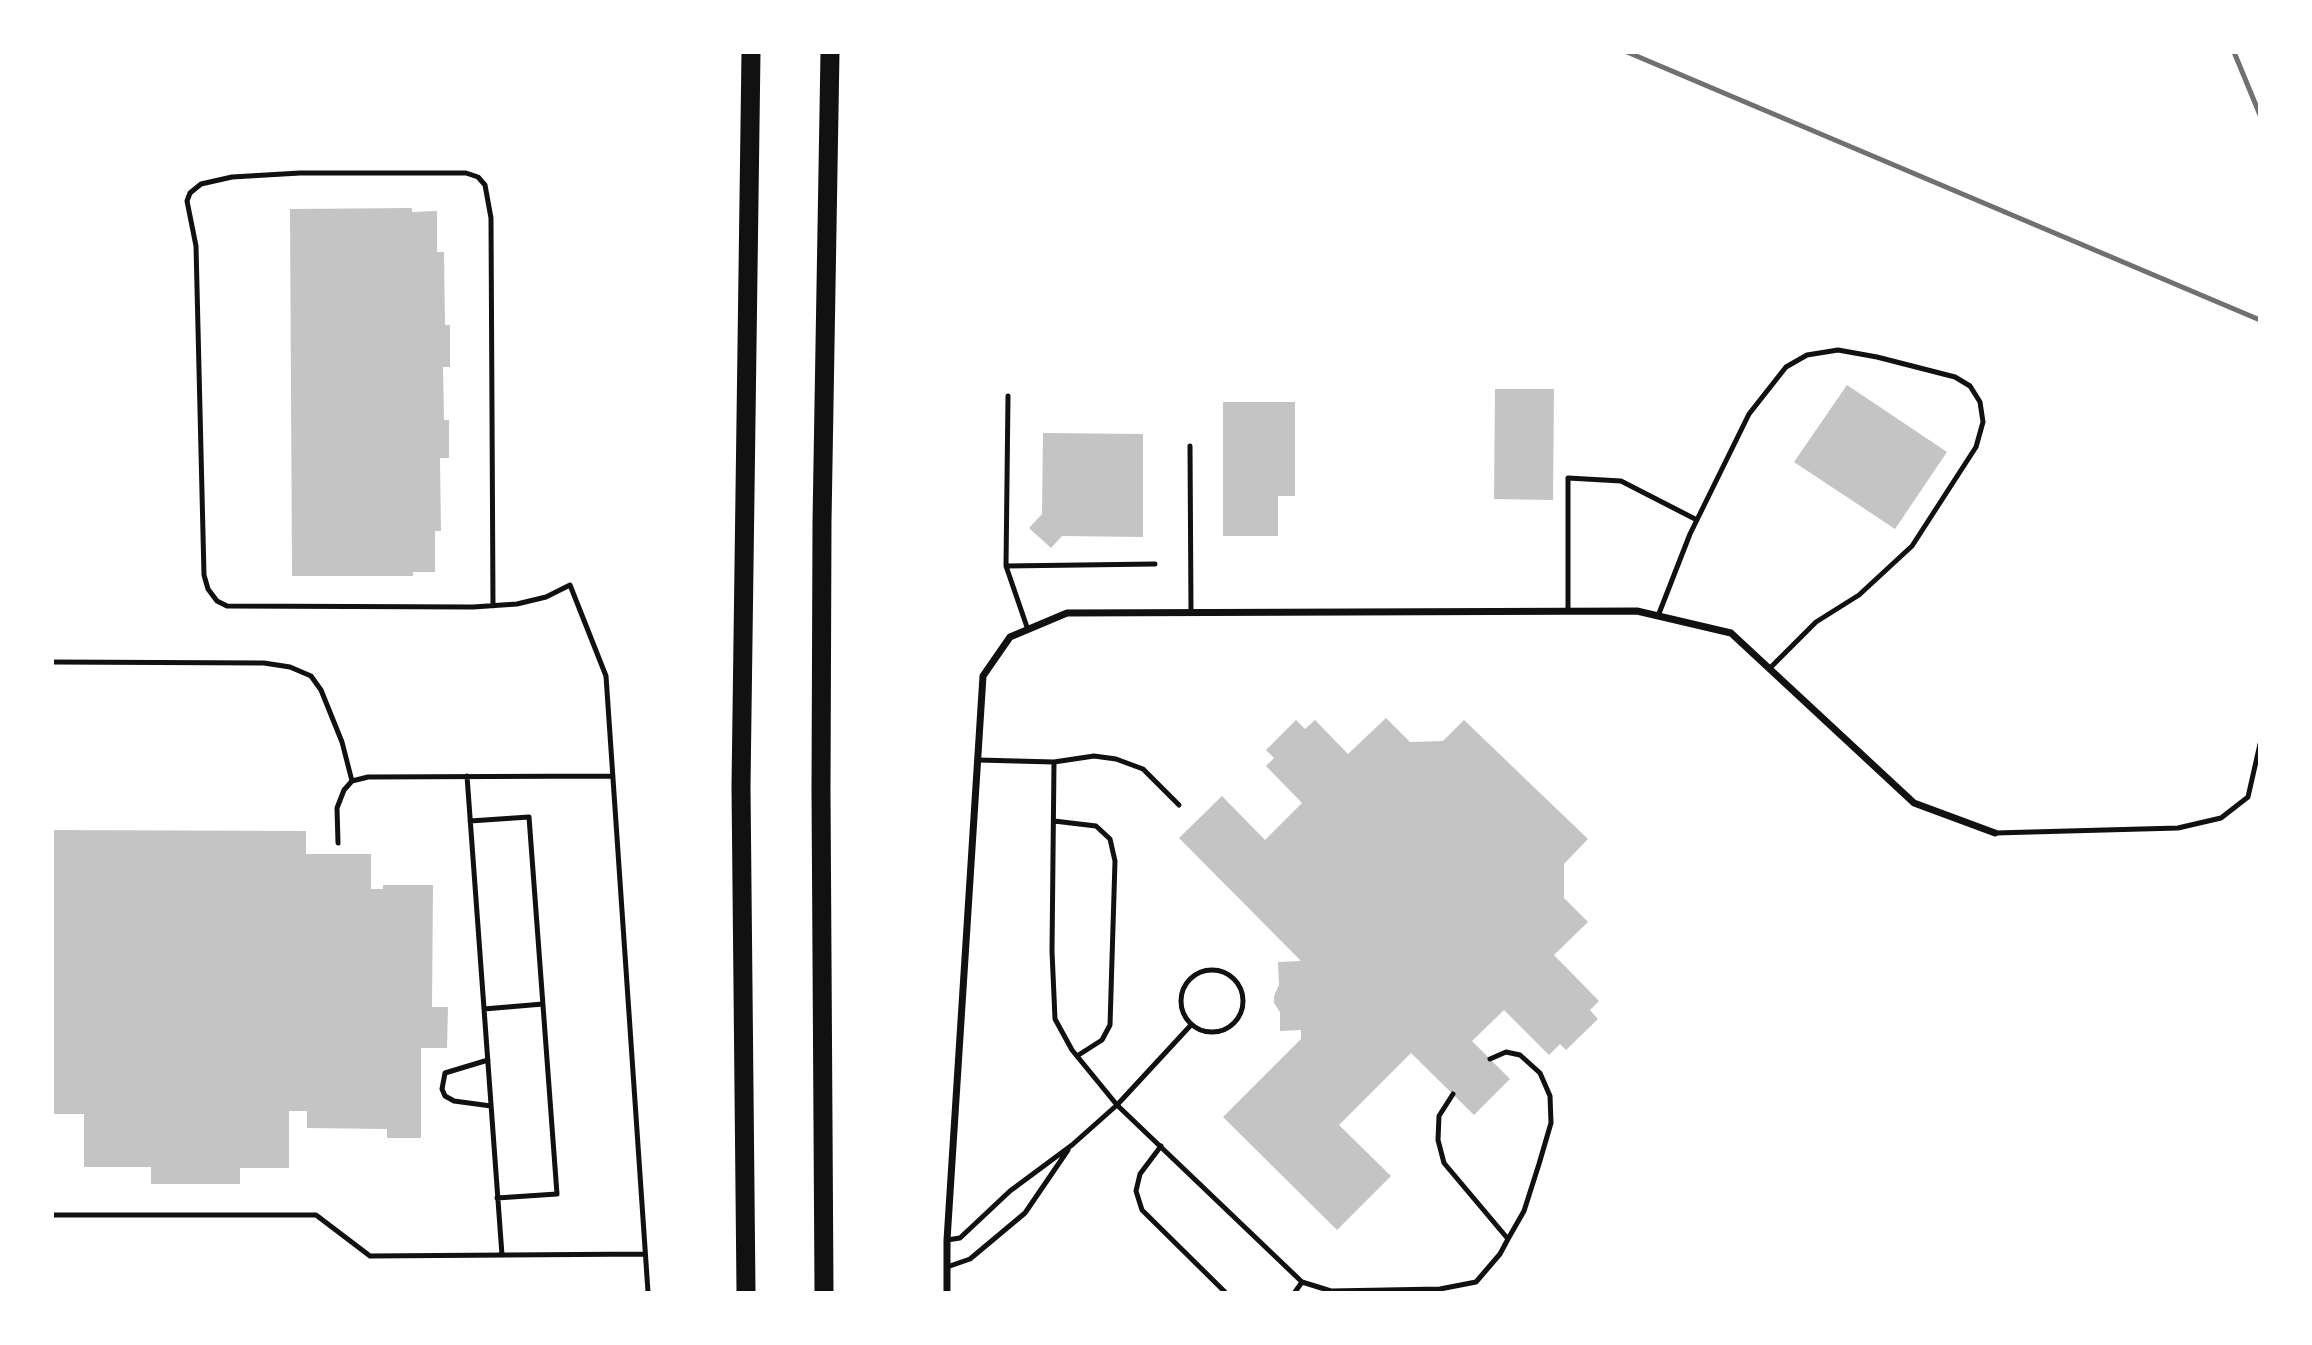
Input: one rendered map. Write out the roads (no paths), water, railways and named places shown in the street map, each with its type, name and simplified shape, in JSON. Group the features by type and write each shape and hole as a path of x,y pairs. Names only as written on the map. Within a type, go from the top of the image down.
{"highway":[{"path":"746,1293 741,772 751,52"},
{"path":"824,1293 822,536 830,52"}],"street":[{"path":"947,1293 947,1240 983,676 1010,637 1067,612 1637,611 1731,633 1914,803 1994,834"}],"lane":[{"path":"493,606 491,218 485,185 478,177 467,173 300,173 232,177 201,184 190,193 187,201 196,246 204,575 208,589 217,601 226,606 493,606 546,597 570,585 606,676 648,1293"},
{"path":"1658,616 1697,520 1749,415 1786,366 1807,355 1838,350 1955,377 1970,386 1980,402 1983,422 1976,447 1912,546 1859,595 1816,622 1769,669"},
{"path":"1008,396 1006,566 1028,630"},
{"path":"1190,446 1191,612"},
{"path":"1568,611 1568,478 1621,481 1697,520"},
{"path":"1006,566 1155,564"},
{"path":"52,662 264,663 289,667 310,676 321,690 342,742 352,781"},
{"path":"1994,834 2178,828 2221,818 2248,797 2259,744"},
{"path":"978,760 1054,762 1094,756 1116,759 1143,769 1179,805"},
{"path":"1054,762 1052,950 1055,1019 1077,1056 1117,1105 1302,1282 1331,1291 1440,1289 1476,1282 1500,1254 1524,1210 1539,1164 1551,1123 1550,1096 1540,1073 1520,1055 1506,1052 1490,1059"},
{"path":"467,776 502,1255"},
{"path":"338,843 337,808 344,790 352,781 368,777 613,776"},
{"path":"470,821 529,817 543,1004 557,1194 498,1198"},
{"path":"1054,821 1096,826 1110,839 1115,861 1110,1025 1102,1040 1077,1056"},
{"path":"1209,970 1229,974 1237,981 1244,1000 1238,1020 1221,1031 1210,1033 1191,1025 1181,1007 1184,987 1190,978 1209,970"},
{"path":"484,1009 543,1004"},
{"path":"947,1240 960,1238 1010,1191 1072,1145 1117,1105 1191,1025"},
{"path":"488,1060 446,1073 442,1089 445,1096 454,1101 491,1106"},
{"path":"1453,1094 1439,1116 1438,1140 1444,1163 1508,1239"},
{"path":"947,1267 970,1259 1025,1213 1072,1145"},
{"path":"1161,1146 1140,1174 1136,1191 1142,1210 1225,1293"},
{"path":"52,1215 316,1215 370,1256 645,1254"},
{"path":"1295,1293 1302,1282"}],"railway":[{"path":"1627,52 2260,320"},
{"path":"2234,52 2260,115"}]}
